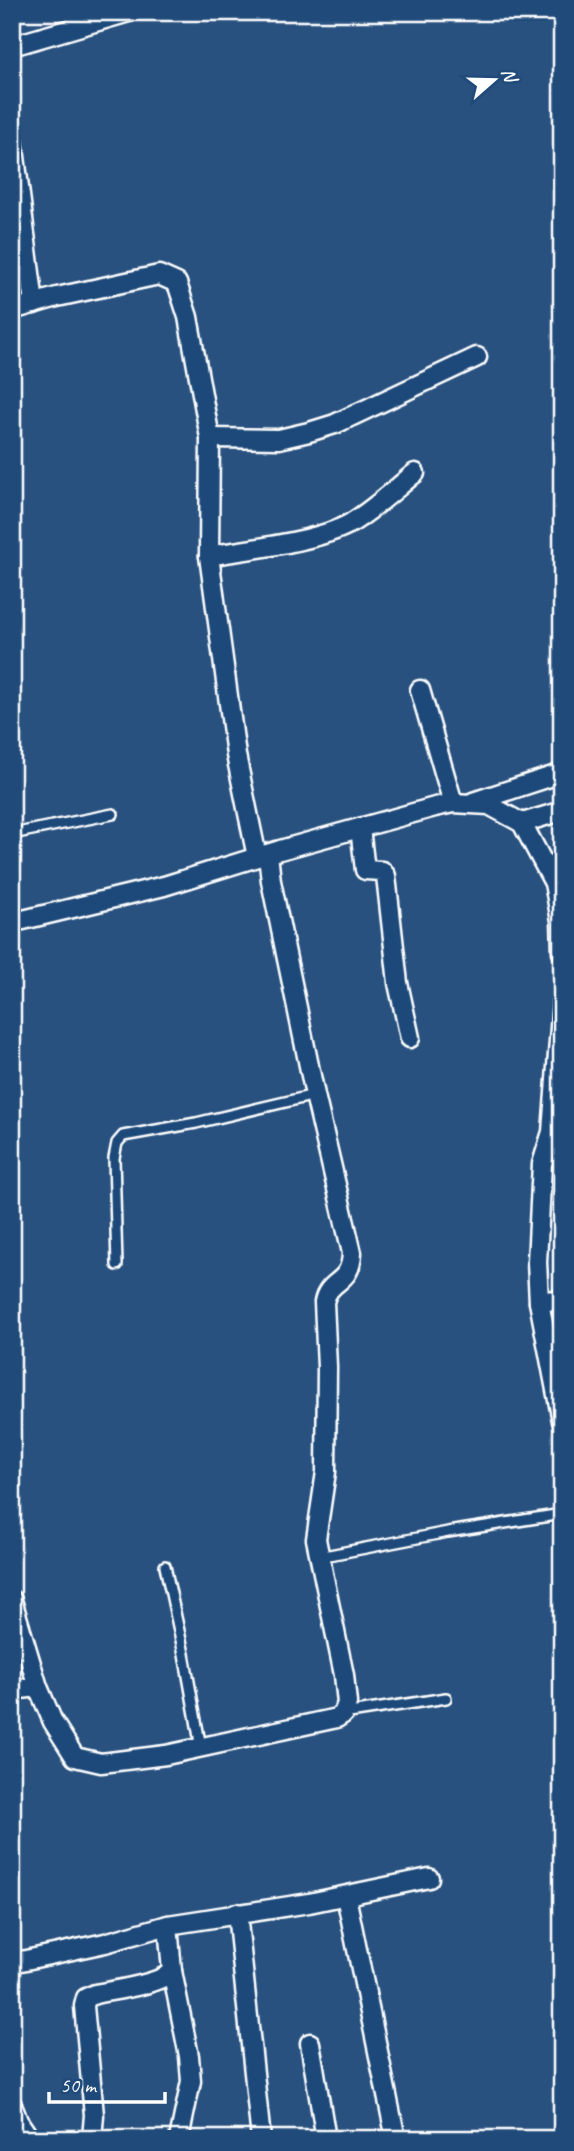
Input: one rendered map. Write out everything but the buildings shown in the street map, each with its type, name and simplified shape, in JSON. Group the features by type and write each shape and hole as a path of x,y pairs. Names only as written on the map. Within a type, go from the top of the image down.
{"street":[{"path":"12,46 129,12"},
{"path":"12,133 34,304"},
{"path":"12,310 159,275 177,283 188,317 210,438 209,556 236,755 271,881 352,1253 352,1267 326,1293 324,1302 327,1367 326,1472 316,1539 344,1675 347,1703 343,1714 309,1726 166,1755 101,1763 75,1757 52,1723 12,1600"},
{"path":"210,438 279,439 309,432 335,424 477,357"},
{"path":"209,556 274,545 349,524 415,473"},
{"path":"420,690 461,803"},
{"path":"12,921 163,887 262,856 562,773"},
{"path":"461,803 489,805 522,823 554,883 561,921 562,952"},
{"path":"522,823 562,811"},
{"path":"360,828 365,870 383,871 386,876 398,983 410,1038"},
{"path":"562,1001 557,1132 542,1164 537,1262 539,1302 562,1421"},
{"path":"539,1302 562,1299"},
{"path":"12,1690 38,1686"},
{"path":"12,1963 105,1943 168,1925 309,1903 429,1878"},
{"path":"346,1896 396,2139"},
{"path":"237,1913 261,2139"},
{"path":"168,1925 172,1972 189,2056 191,2081 179,2139"},
{"path":"92,2139 94,2115 84,2007 86,1998 159,1980 172,1972"},
{"path":"310,2043 326,2139"},
{"path":"12,2105 18,2121 30,2139"}],"lane":[{"path":"12,834 113,814"},
{"path":"117,1265 114,1158 117,1143 123,1136 196,1123 316,1095"},
{"path":"320,1558 448,1532 562,1514"},
{"path":"165,1566 201,1748"},
{"path":"343,1714 446,1698"}]}
